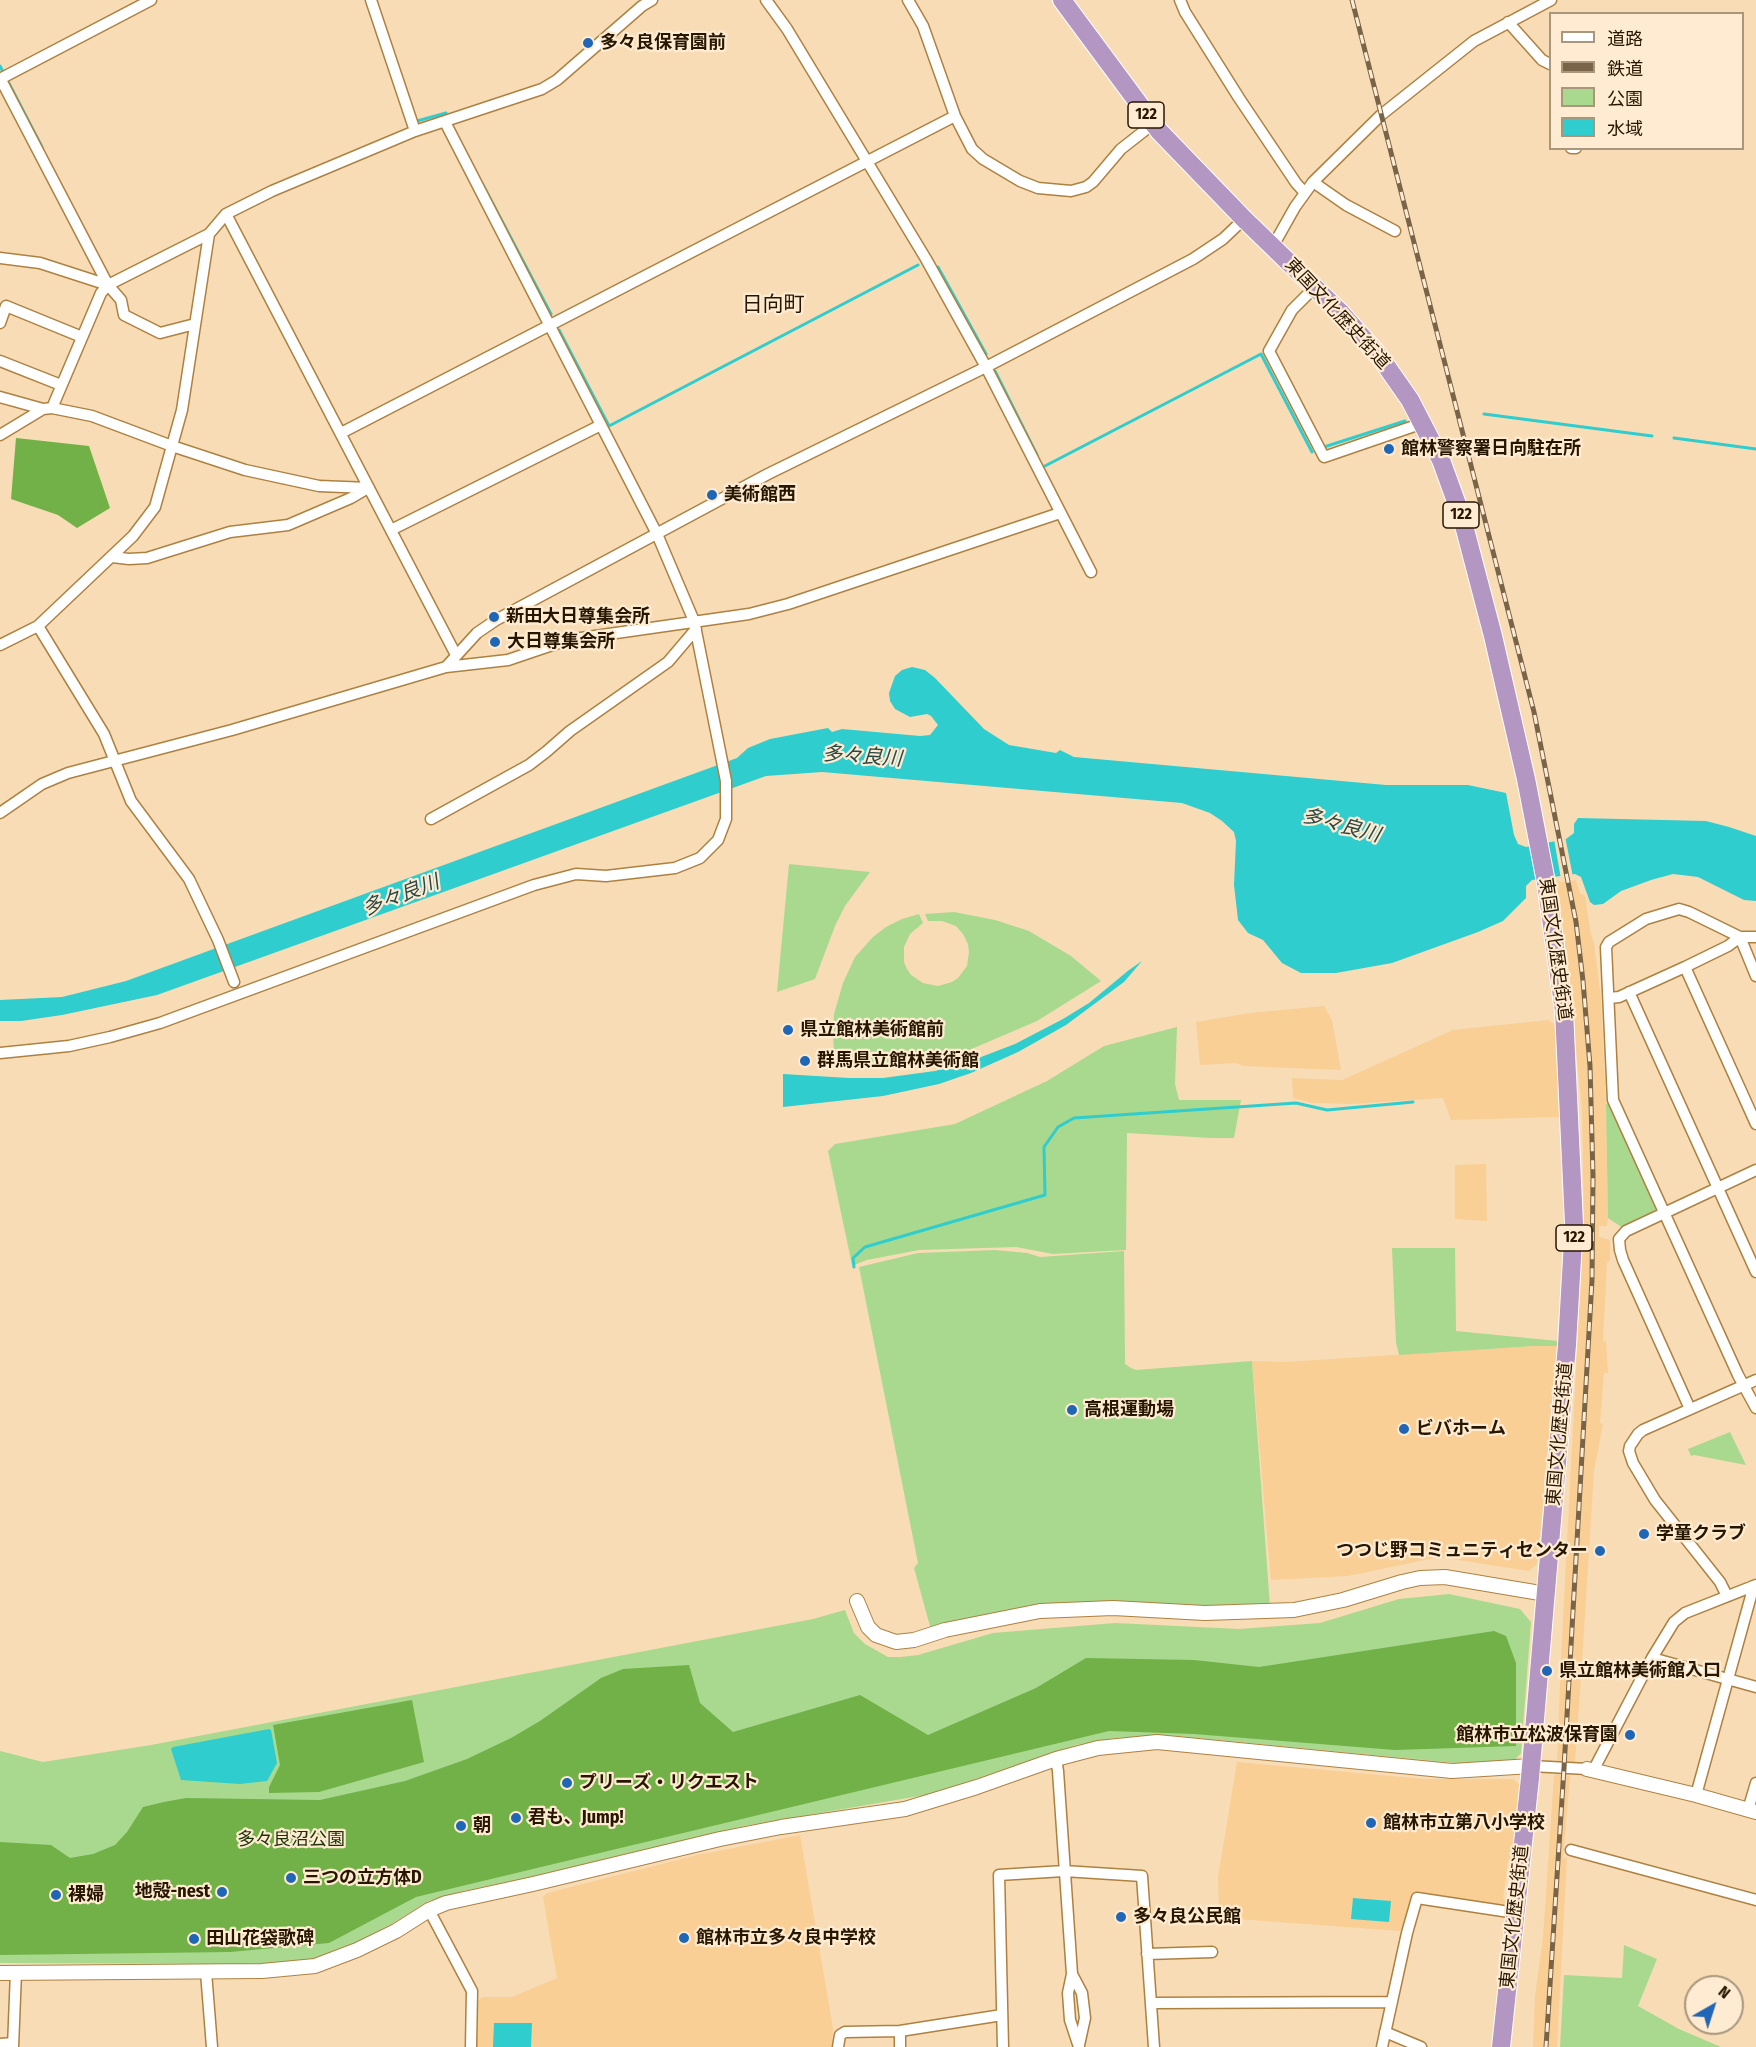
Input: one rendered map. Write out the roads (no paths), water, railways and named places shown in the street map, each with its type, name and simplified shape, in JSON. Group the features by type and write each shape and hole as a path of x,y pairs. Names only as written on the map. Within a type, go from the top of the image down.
{"highway":[{"name":"東国文化歴史街道","path":"1062,0 1153,124 1244,219 1315,287 1380,357 1423,423 1441,460 1463,524 1493,636 1539,840 1564,1011 1574,1224 1567,1355 1531,1766 1501,2047"}],"street":[{"path":"151,0 0,79 108,285 121,300 124,315 160,333 195,324"},
{"path":"371,0 415,131"},
{"path":"0,435 47,408 62,385 101,293 108,285 209,234 226,214 272,191 415,131 542,89 557,80 642,6 652,0"},
{"path":"766,0 926,259 986,367 1091,572"},
{"path":"908,0 923,26 955,116 972,149 983,159 1020,182 1038,188 1071,191 1086,187 1121,149 1153,124"},
{"path":"1180,0 1185,12 1239,98 1305,193"},
{"path":"1273,246 1313,182 1381,116 1474,42 1551,0"},
{"path":"1508,22 1542,60 1549,63"},
{"path":"341,433 955,116"},
{"path":"0,1053 69,1047 110,1038 160,1023 534,885 576,874 606,876 675,868 700,858 718,840 726,819 726,781 695,625 657,534 445,122"},
{"path":"1313,182 1346,205 1395,231"},
{"path":"226,214 456,655"},
{"path":"446,667 477,633 496,620 859,428 986,367 1206,251 1244,219"},
{"path":"0,645 38,626 112,557 145,522 155,507 182,410 209,234"},
{"path":"0,258 40,263 108,285"},
{"path":"1315,287 1292,310 1269,351 1324,457 1423,423"},
{"path":"0,323 6,306 82,337"},
{"path":"0,360 62,385"},
{"path":"0,397 92,416 245,470 319,486 369,488"},
{"path":"391,530 601,425"},
{"path":"112,557 147,558 230,532 288,525 369,488"},
{"path":"0,813 42,784 68,773 232,730 446,667 508,660 567,640 695,625 788,604 1060,513"},
{"path":"431,819 529,765 570,731 668,662 695,625"},
{"path":"38,626 104,734 131,801 189,879 218,940 234,982"},
{"path":"1756,937 1740,937 1679,909 1646,919 1609,942 1606,947 1613,1100 1738,1376 1756,1408"},
{"path":"1609,998 1619,997 1685,967 1728,946 1740,937"},
{"path":"1740,937 1756,976"},
{"path":"1685,967 1756,1124"},
{"path":"1629,992 1756,1272"},
{"path":"1690,1409 1628,1270 1619,1246 1621,1236 1626,1231 1756,1170"},
{"path":"1727,1596 1720,1582 1662,1511 1633,1463 1629,1451 1638,1434 1756,1380"},
{"path":"857,1601 868,1627 876,1635 896,1642 914,1640 945,1630 1040,1611 1113,1608 1205,1613 1294,1610 1343,1600 1420,1578 1445,1578 1546,1594"},
{"path":"1591,1769 1674,1622 1685,1613 1753,1586"},
{"path":"1696,1795 1753,1586"},
{"path":"1652,1658 1756,1687"},
{"path":"0,1973 279,1971 315,1966 357,1950 446,1903 720,1839 802,1823 905,1809 978,1787 1056,1759 1098,1748 1157,1742 1452,1771 1531,1766 1591,1769 1752,1811 1756,1783"},
{"path":"1056,1759 1072,1974 1082,1993 1085,2018 1079,2046"},
{"path":"1571,1850 1756,1900"},
{"path":"1003,2047 999,1875 1064,1870 1142,1876 1154,2047"},
{"path":"1382,2047 1417,1898 1516,1913"},
{"path":"429,1910 472,1991 471,2047"},
{"path":"1147,1954 1212,1952"},
{"path":"0,2044 13,2045 16,1972"},
{"path":"206,1972 212,2047"},
{"path":"1151,2003 1392,2002"},
{"path":"838,2047 840,2035 845,2032 900,2031 1002,2015"},
{"path":"900,2031 900,2047"},
{"path":"1385,2032 1421,2047"}],"water":[{"name":"多々良川","path":"912,667 925,670 935,678 984,729 1009,745 1056,753 1060,750 1074,757 1386,785 1468,785 1506,793 1514,835 1518,844 1526,847 1566,839 1574,833 1574,824 1578,818 1706,821 1729,827 1756,836 1756,901 1744,900 1698,877 1673,874 1621,891 1603,904 1594,905 1590,902 1581,877 1575,874 1532,880 1526,886 1526,898 1503,921 1478,932 1392,963 1336,973 1301,973 1282,963 1263,940 1248,933 1238,920 1234,885 1236,841 1234,832 1210,813 1182,803 822,772 766,776 157,995 62,1015 21,1021 0,1021 0,1000 62,997 126,981 737,758 748,748 770,739 828,728 832,732 842,729 930,735 938,725 931,716 927,714 910,717 895,709 890,701 889,693 895,676 902,670"},
{"path":"1142,961 1124,982 1066,1025 1018,1052 971,1073 939,1084 883,1096 783,1107 783,1074 883,1078 935,1071 968,1062 1015,1044 1063,1019 1089,1003"},
{"path":"269,1729 277,1763 267,1781 240,1784 181,1780 171,1749 173,1747"},
{"path":"1353,1898 1391,1901 1389,1922 1351,1919"},
{"path":"494,2023 532,2023 531,2047 493,2047"}],"waterway":[{"path":"0,66 42,147"},
{"path":"417,121 446,113"},
{"path":"483,185 551,314"},
{"path":"559,330 609,426 918,265"},
{"path":"938,267 986,354"},
{"path":"1041,464 1043,467 1261,354 1312,452"},
{"path":"995,371 1037,455"},
{"path":"1484,414 1652,436"},
{"path":"1324,447 1405,421"},
{"path":"1674,438 1756,449"},
{"path":"854,1267 853,1258 865,1247 1045,1195 1044,1147 1058,1127 1074,1118 1296,1103 1327,1110 1413,1102"}],"railway":[{"path":"1352,0 1534,712 1576,922 1583,981 1590,1066 1593,1176 1592,1280 1546,2047"}],"place":[{"name":"多々良保育園前","path":"588,43"},
{"name":"館林警察署日向駐在所","path":"1389,449"},
{"name":"美術館西","path":"712,495"},
{"name":"新田大日尊集会所","path":"494,617"},
{"name":"大日尊集会所","path":"495,642"},
{"name":"県立館林美術館前","path":"788,1030"},
{"name":"群馬県立館林美術館","path":"805,1061"},
{"name":"高根運動場","path":"1072,1410"},
{"name":"ビバホーム","path":"1404,1429"},
{"name":"学童クラブ","path":"1644,1534"},
{"name":"つつじ野コミュニティセンター","path":"1600,1551"},
{"name":"県立館林美術館入口","path":"1547,1671"},
{"name":"館林市立松波保育園","path":"1630,1735"},
{"name":"プリーズ・リクエスト","path":"567,1783"},
{"name":"君も、Jump!","path":"516,1818"},
{"name":"館林市立第八小学校","path":"1371,1823"},
{"name":"朝","path":"461,1826"},
{"name":"三つの立方体D","path":"291,1878"},
{"name":"地殻-nest","path":"222,1892"},
{"name":"裸婦","path":"56,1895"},
{"name":"多々良公民館","path":"1121,1917"},
{"name":"館林市立多々良中学校","path":"684,1938"},
{"name":"田山花袋歌碑","path":"194,1939"}],"district":[{"name":"日向町","path":"773,305"}],"park label":[{"name":"多々良沼公園","path":"291,1840"}]}
